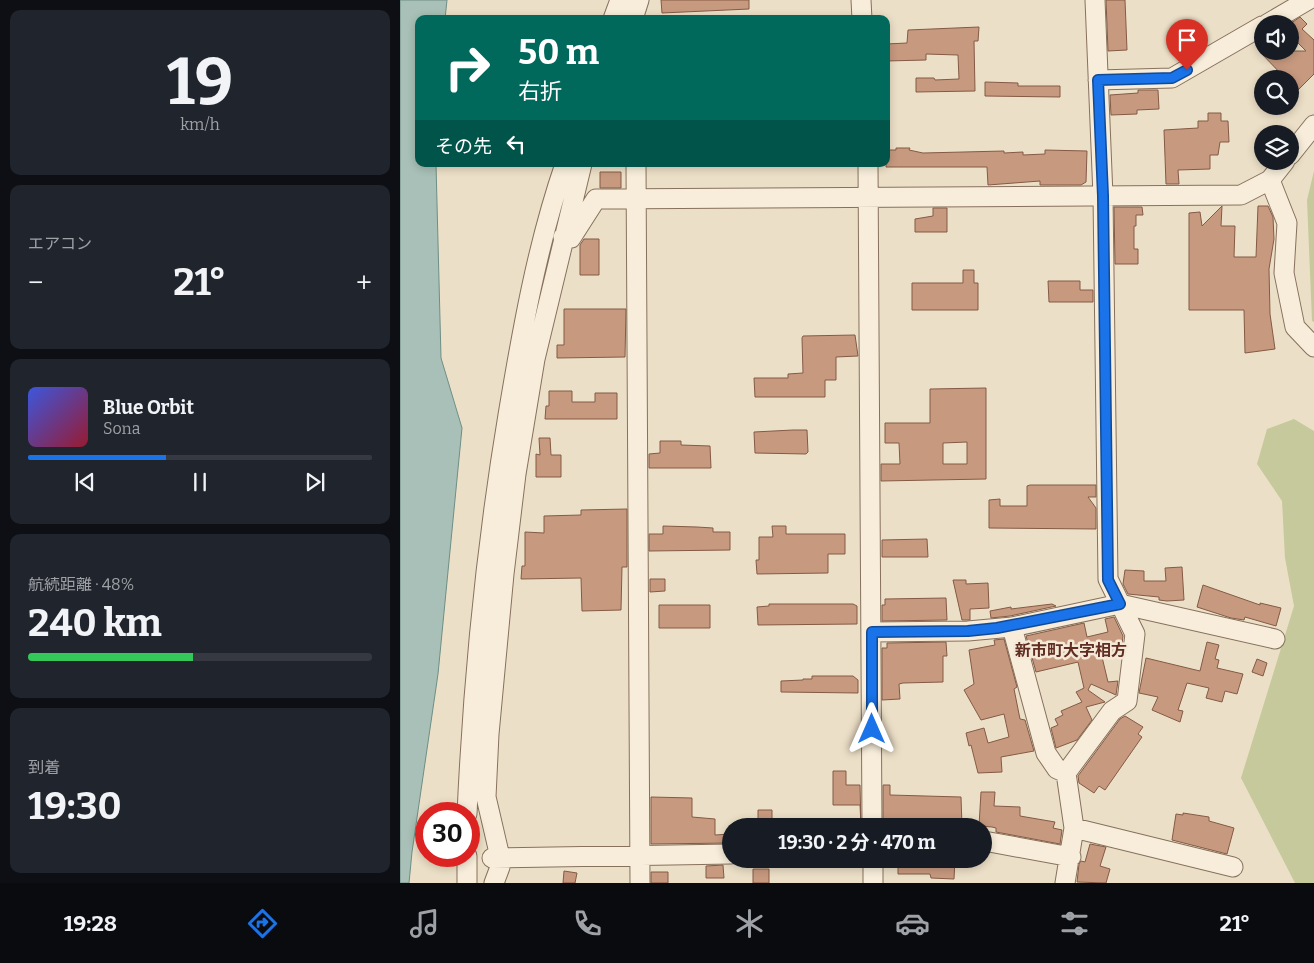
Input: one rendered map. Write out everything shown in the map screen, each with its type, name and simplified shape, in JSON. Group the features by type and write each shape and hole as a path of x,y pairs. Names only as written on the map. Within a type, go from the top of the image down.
{"street":[{"path":"615,15 620,0"},
{"path":"861,0 862,15"},
{"path":"1065,883 1074,828 1066,773 1112,711 1127,701 1134,634 1108,580 1103,196 1095,0"},
{"path":"1282,15 1308,0"},
{"path":"1098,80 1172,78 1254,31"},
{"path":"1299,144 1314,125"},
{"path":"468,802 477,649 498,479 516,368 536,267 564,167"},
{"path":"481,883 496,858 486,797 489,734 504,574 516,474 535,359 581,167"},
{"path":"636,167 640,883"},
{"path":"868,167 870,197 872,818"},
{"path":"564,237 571,238 596,199 1240,196 1270,180 1278,170"},
{"path":"1270,180 1287,223 1284,273 1295,327 1314,347"},
{"path":"872,632 968,631 1012,627 1120,604 1275,639"},
{"path":"1012,627 1046,753 1057,769 1066,773"},
{"path":"480,817 500,867 494,883"},
{"path":"1074,828 1228,872"},
{"path":"992,842 1070,857"},
{"path":"496,858 722,854"},
{"path":"467,867 467,883"},
{"path":"873,868 873,883"}],"green space":[{"path":"1314,171 1314,322 1312,321 1307,200"},
{"path":"1294,419 1314,431 1314,883 1295,883 1241,778 1294,606 1285,558 1282,501 1257,464 1267,429"}],"shaded area":[{"path":"400,0 447,0 445,15 415,15 415,167 436,167 441,358 462,428 438,674 419,802 415,802 415,831 409,883 400,883"}],"building":[{"path":"661,0 749,0 749,9 662,13"},
{"path":"1106,0 1125,0 1127,50 1108,51"},
{"path":"1299,18 1307,24 1302,29 1314,40 1314,74 1299,89 1299,70 1277,70 1268,60 1299,60 1299,51 1306,51 1299,44"},
{"path":"979,27 978,41 974,41 975,91 916,92 916,78 934,78 935,80 959,79 958,55 926,54 926,60 890,61 890,44 907,43 908,30"},
{"path":"985,82 1018,83 1018,86 1060,86 1060,97 985,96"},
{"path":"1138,90 1158,90 1159,109 1137,110 1137,114 1111,115 1110,95 1138,93"},
{"path":"1208,113 1221,113 1221,121 1228,121 1229,142 1220,142 1218,155 1210,155 1210,169 1178,170 1179,184 1166,184 1164,130 1198,128 1198,121 1208,121"},
{"path":"896,148 910,148 909,150 923,153 1004,151 1004,153 1023,152 1023,155 1045,154 1045,150 1087,151 1086,182 1081,185 1040,185 1040,181 988,185 987,167 890,167 890,150 896,150"},
{"path":"600,172 621,172 621,188 600,188"},
{"path":"1222,206 1221,226 1235,226 1234,257 1256,257 1258,206 1268,206 1273,217 1274,239 1269,269 1270,314 1275,349 1245,353 1244,310 1189,310 1189,213 1200,212 1202,226"},
{"path":"1114,207 1142,207 1143,215 1136,215 1136,226 1134,226 1134,249 1138,249 1138,264 1115,264"},
{"path":"933,208 947,208 947,232 915,232 915,219 933,216"},
{"path":"584,239 599,239 599,275 580,275 580,245"},
{"path":"963,270 974,270 974,283 978,283 978,310 912,310 912,283 963,283"},
{"path":"1048,281 1080,281 1080,290 1093,290 1093,302 1049,302"},
{"path":"564,309 626,309 625,357 557,358 557,345 564,345"},
{"path":"855,335 858,356 836,357 836,380 825,380 825,397 755,397 754,378 788,378 788,374 803,373 803,336"},
{"path":"986,388 986,479 881,481 881,464 900,464 899,443 885,443 885,423 930,423 930,389","holes":["967,442 967,464 943,464 943,443"]},
{"path":"549,391 572,391 572,402 595,402 595,393 617,393 617,419 545,419 546,406 549,406"},
{"path":"807,430 808,452 806,454 755,453 754,432"},
{"path":"539,438 550,438 551,455 561,455 561,477 536,477 536,454 540,455"},
{"path":"660,441 681,441 681,445 710,446 711,468 649,468 649,454 660,453"},
{"path":"1096,485 1096,497 1088,497 1096,508 1096,529 989,528 989,500 1000,499 1000,506 1027,506 1027,486"},
{"path":"627,509 627,567 622,567 621,610 582,611 581,578 521,579 522,566 525,566 525,532 544,533 544,516 581,515 581,510"},
{"path":"663,526 713,528 713,532 730,532 730,550 649,551 649,534 663,534"},
{"path":"772,526 786,526 786,534 845,534 845,554 828,554 828,573 757,574 756,560 759,560 759,537 773,537"},
{"path":"927,539 928,557 882,557 882,540"},
{"path":"1182,567 1184,600 1167,601 1159,600 1159,597 1128,594 1123,584 1125,570 1144,571 1144,581 1166,581 1165,568"},
{"path":"650,579 665,579 665,591 650,592"},
{"path":"953,580 966,580 966,584 988,583 989,608 970,609 970,620 962,620"},
{"path":"1203,585 1260,605 1260,603 1281,608 1276,626 1245,617 1244,620 1231,618 1197,607"},
{"path":"946,598 947,620 882,621 882,605 885,605 885,599"},
{"path":"769,604 853,604 857,606 857,624 758,625 757,607 769,606"},
{"path":"1052,604 1056,606 991,618 990,611 1011,607 1011,609"},
{"path":"659,605 710,605 710,628 659,628"},
{"path":"1114,617 1123,636 1121,653 1102,657 1108,682 1118,681 1116,695 1091,684 1088,690 1105,702 1086,707 1092,720 1077,740 1056,748 1051,728 1058,725 1055,719 1063,715 1061,711 1082,702 1076,692 1084,688 1078,662 1036,672 1026,636 1084,623 1087,637 1108,632 1105,619"},
{"path":"1004,639 1017,687 1014,689 1020,719 1025,720 1034,751 1001,757 1002,772 978,773 966,733 984,728 988,743 1009,737 1004,714 981,720 964,690 974,684 969,650 995,645 994,640"},
{"path":"946,642 947,656 943,656 943,682 899,684 900,699 882,700 882,648 887,648 887,643"},
{"path":"1207,642 1219,645 1215,659 1219,660 1217,668 1243,674 1237,694 1225,691 1222,702 1206,698 1209,688 1187,683 1178,710 1183,711 1180,722 1152,710 1158,697 1139,693 1146,658 1200,671"},
{"path":"1257,659 1267,663 1263,676 1252,672"},
{"path":"812,676 853,676 858,680 858,693 781,692 781,681 812,679"},
{"path":"1125,716 1143,727 1138,734 1142,737 1105,790 1099,786 1094,793 1079,783 1078,776 1120,719"},
{"path":"833,771 846,771 846,785 860,785 861,818 860,805 833,805"},
{"path":"883,785 890,785 890,795 961,797 962,818 883,818"},
{"path":"981,792 995,792 994,806 1020,807 1020,816 1055,822 1053,828 1062,830 1060,844 996,832 996,828 992,827 992,818 979,818"},
{"path":"651,797 692,798 692,817 715,819 715,835 722,835 722,843 651,844"},
{"path":"758,810 772,810 772,818 758,818"},
{"path":"1183,813 1209,817 1209,821 1234,828 1227,854 1172,840 1176,814 1183,815"},
{"path":"1090,844 1106,847 1100,866 1110,869 1106,883 1077,882 1079,864 1081,861 1085,862"},
{"path":"722,865 724,878 706,878 706,866"},
{"path":"898,868 955,868 954,879 931,878 930,874 898,874"},
{"path":"753,869 769,869 769,883 753,883"},
{"path":"564,871 577,873 575,883 563,883"},
{"path":"651,872 668,872 668,883 651,883"}],"district":[{"name":"新市町大字相方","path":"1071,650"}],"route":[{"path":"872,729 872,632 968,631 1012,627 1120,604 1108,580 1103,196 1098,80 1172,78 1187,70"}]}
